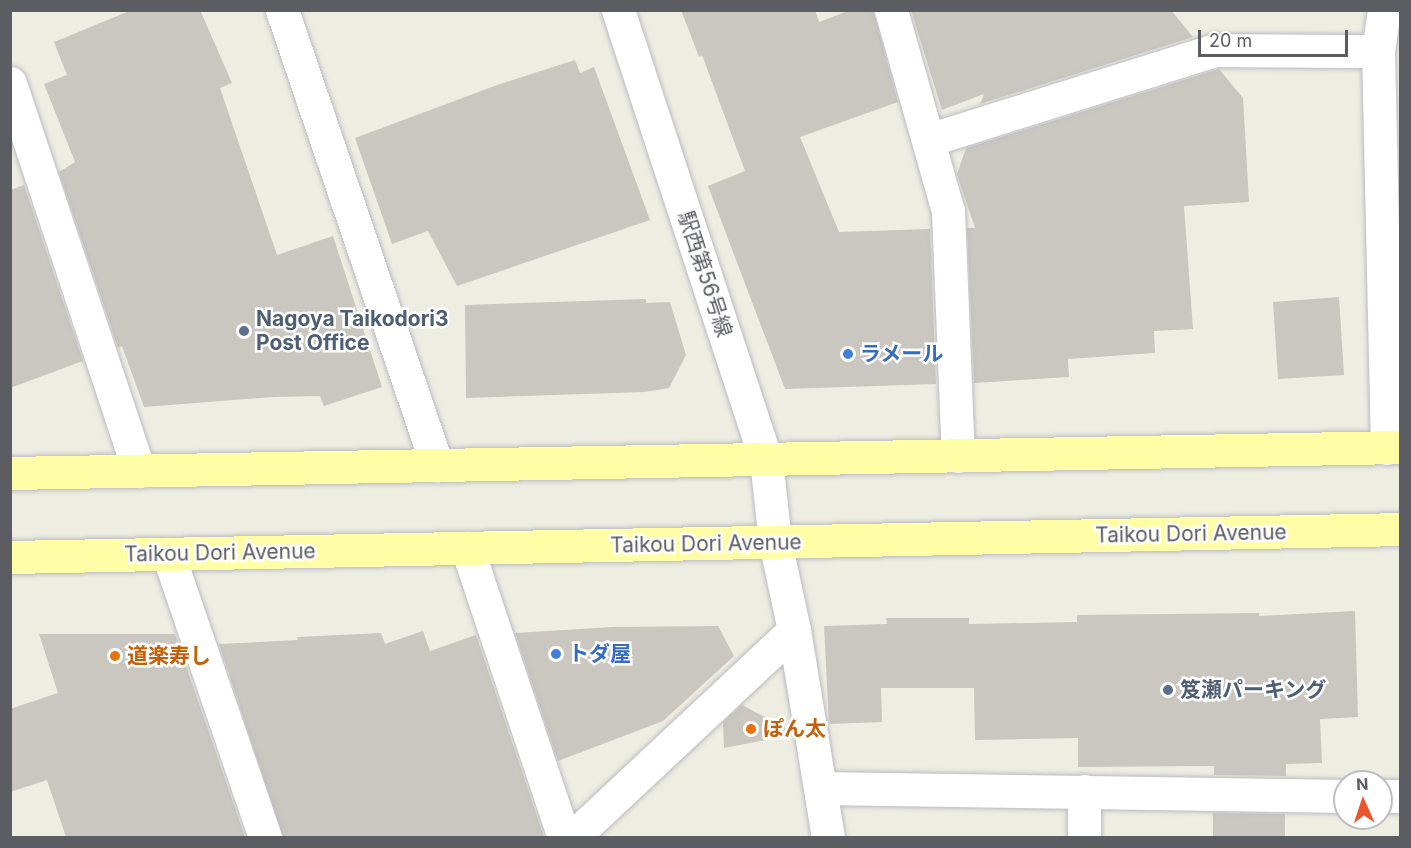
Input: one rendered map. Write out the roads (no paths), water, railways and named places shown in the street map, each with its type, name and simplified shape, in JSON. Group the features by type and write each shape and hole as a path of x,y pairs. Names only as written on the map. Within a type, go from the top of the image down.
{"main road":[{"path":"10,473 1394,448"},
{"name":"Taikou Dori Avenue","path":"10,557 1401,529"}],"street":[{"path":"282,10 437,465"},
{"name":"駅西第56号線","path":"618,10 766,459 775,542 794,630 828,837"},
{"path":"891,10 948,212 958,456"},
{"path":"1384,10 1378,51 1390,84 1394,448"},
{"path":"928,140 1215,50 1378,51"},
{"path":"10,83 139,471"},
{"path":"467,548 564,837"},
{"path":"168,554 265,837"},
{"path":"572,837 794,630"},
{"path":"821,788 1333,796"},
{"path":"1084,791 1084,837"}],"place":[{"name":"Nagoya Taikodori3 Post Office","path":"244,331"},
{"name":"ラメール","path":"848,354"},
{"name":"トダ屋","path":"556,654"},
{"name":"道楽寿し","path":"115,656"},
{"name":"笈瀬パーキング","path":"1168,690"},
{"name":"ぽん太","path":"751,729"}]}
